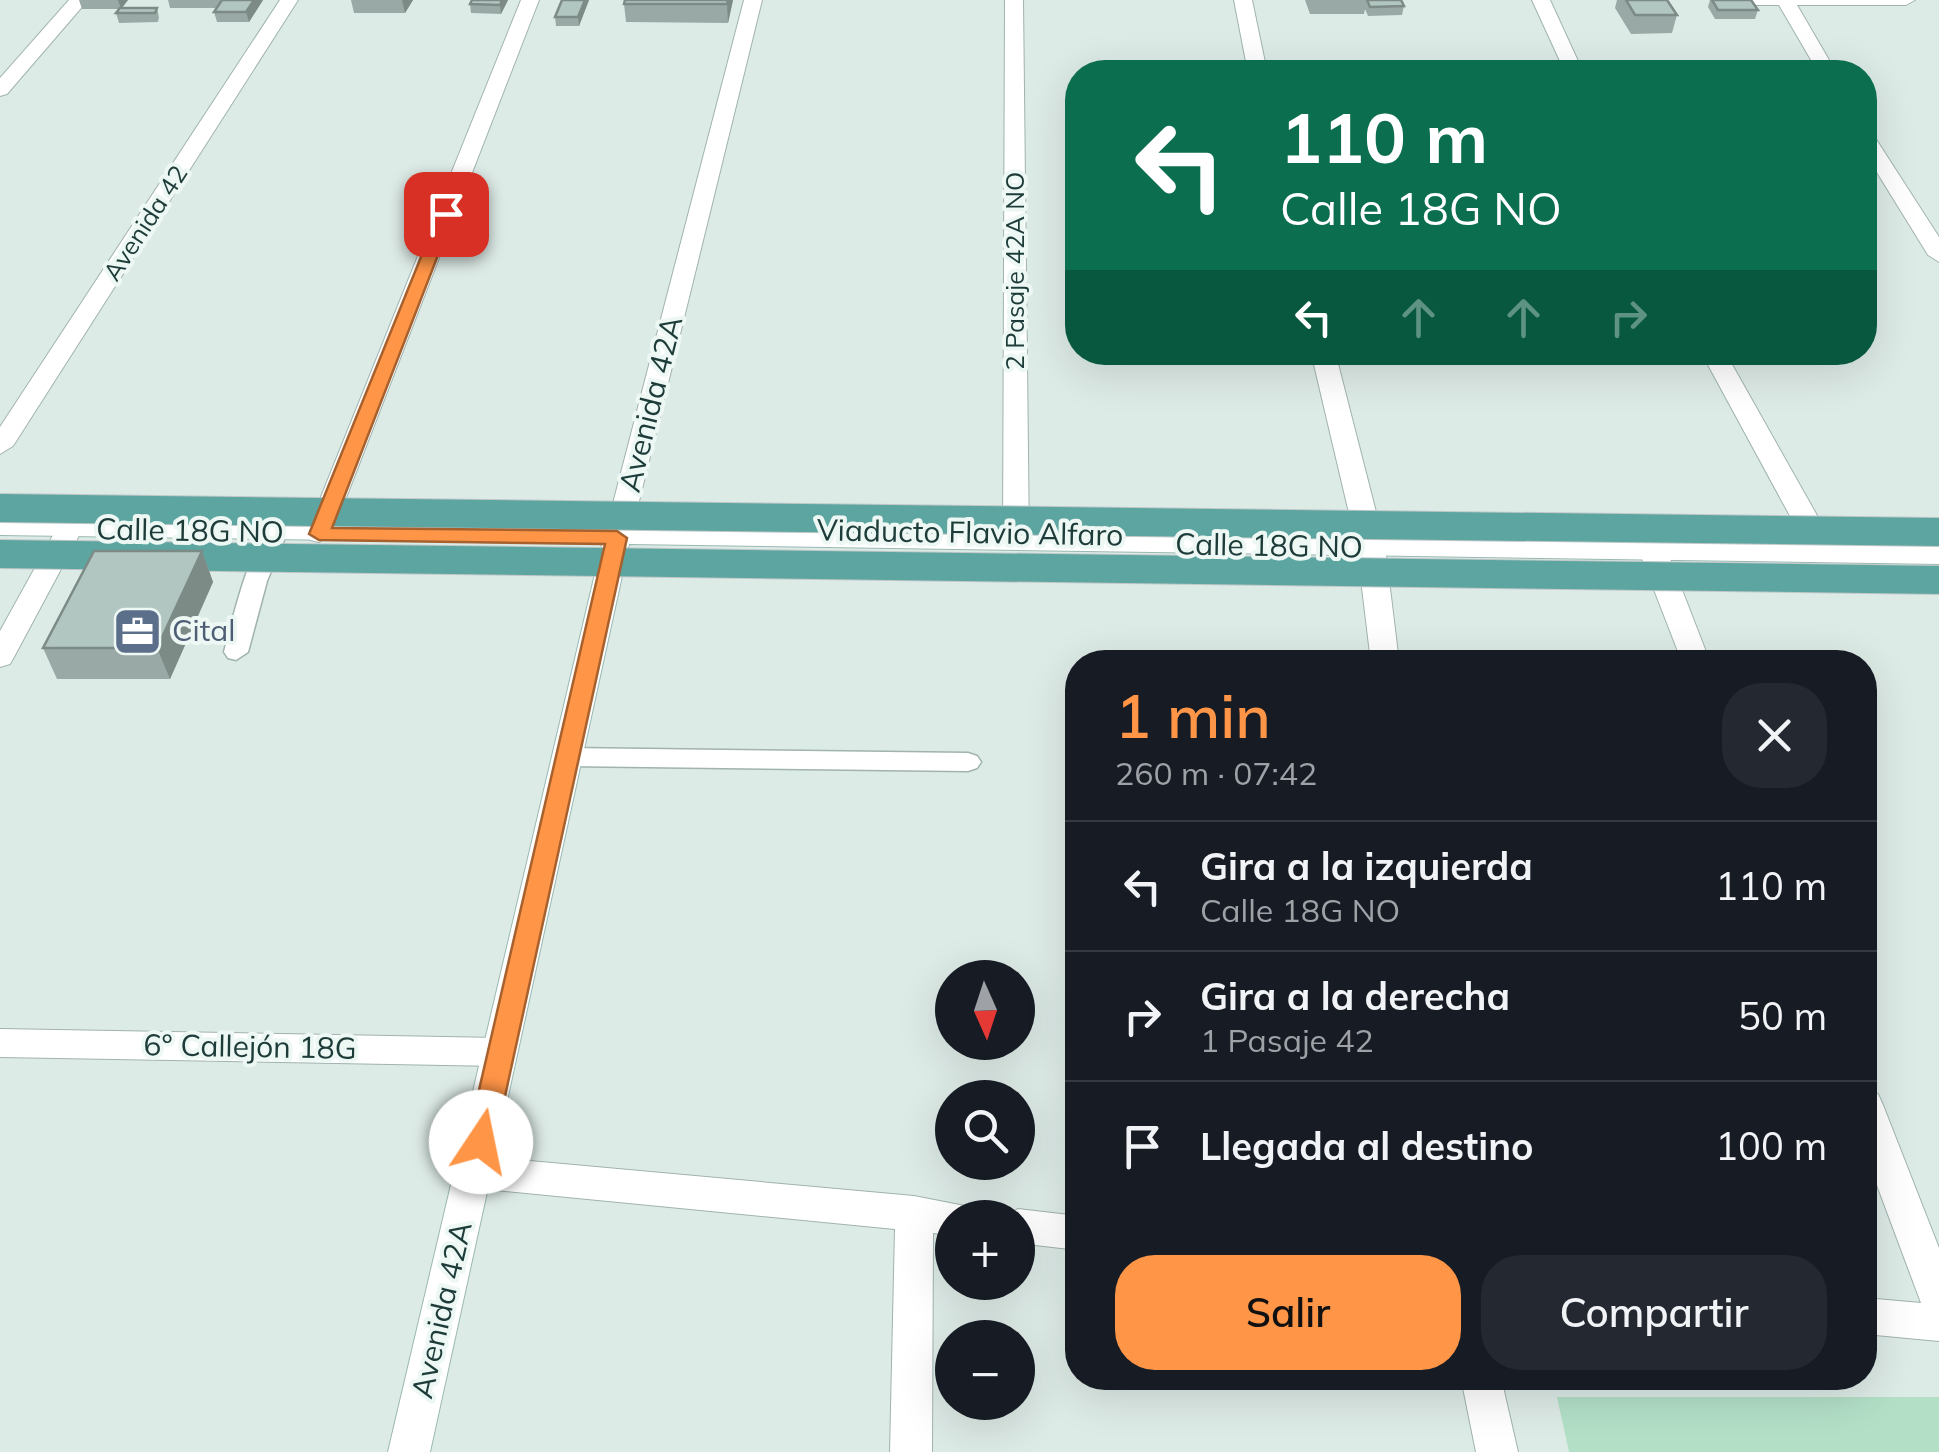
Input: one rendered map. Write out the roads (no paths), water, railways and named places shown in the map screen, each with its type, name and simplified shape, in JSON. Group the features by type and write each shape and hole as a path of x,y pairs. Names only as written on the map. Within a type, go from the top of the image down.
{"main road":[{"name":"Viaducto Flavio Alfaro","path":"0,508 1939,532"},
{"name":"Viaducto Flavio Alfaro","path":"0,554 1939,580"}],"street":[{"path":"0,90 79,0"},
{"name":"Avenida 42","path":"0,446 290,0"},
{"path":"319,534 530,0"},
{"name":"Avenida 42A","path":"409,1452 617,538 753,0"},
{"name":"2 Pasaje 42A NO","path":"1014,0 1016,542"},
{"path":"1243,0 1256,60"},
{"path":"1541,0 1568,60"},
{"path":"1756,0 1906,0"},
{"path":"1785,1 1820,60"},
{"path":"1877,155 1939,255"},
{"path":"1325,365 1371,547 1384,650"},
{"path":"1721,365 1824,554"},
{"name":"Calle 18G NO","path":"0,527 1939,555"},
{"path":"0,657 70,528"},
{"path":"1653,550 1691,650"},
{"name":"6° Callejón 18G","path":"0,1043 499,1052"},
{"path":"1877,1136 1939,1299"},
{"path":"474,1172 933,1216 911,1452"},
{"path":"1035,1228 1065,1231"},
{"path":"1877,1317 1939,1323"},
{"path":"1484,1390 1497,1452"}],"lane":[{"path":"236,652 255,580 276,533"},
{"path":"567,756 968,762"}],"place":[{"name":"Cital","path":"137,631"}]}
